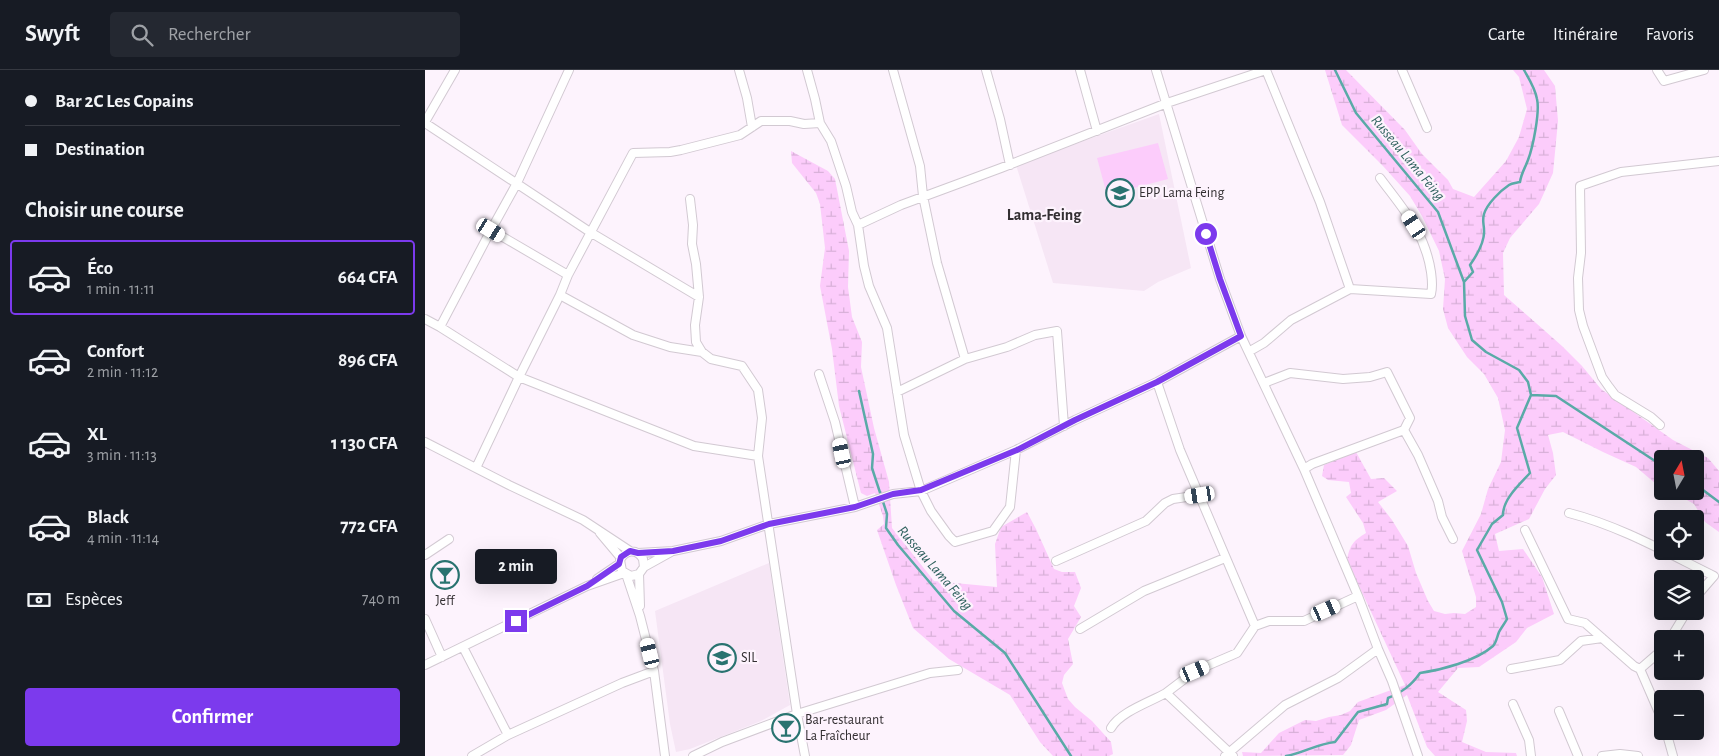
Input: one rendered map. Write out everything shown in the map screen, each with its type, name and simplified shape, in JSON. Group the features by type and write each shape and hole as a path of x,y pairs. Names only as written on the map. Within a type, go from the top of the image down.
{"street":[{"path":"455,70 425,122 590,232 699,297"},
{"path":"440,327 517,183 569,70"},
{"path":"739,70 747,98 752,127"},
{"path":"807,70 820,123 831,141 846,186 851,212 858,225 869,286 887,328 904,435 921,490 931,511 955,542 993,531 1010,507 1017,450"},
{"path":"893,70 920,166 923,196 937,263 965,359"},
{"path":"986,70 1010,164"},
{"path":"1080,70 1097,131"},
{"path":"1156,70 1220,279 1241,336 1250,351 1304,469 1358,596 1401,704 1418,756"},
{"path":"858,225 923,196 1167,103 1266,70 1320,202 1350,288"},
{"path":"1402,70 1427,128"},
{"path":"1657,70 1664,81 1704,70"},
{"path":"476,468 568,275 633,153 681,150 740,134 761,121 790,121 804,124 820,123"},
{"path":"1660,425 1651,417 1615,395 1602,378 1583,326 1579,310 1578,278 1581,253 1580,186 1621,172 1719,160"},
{"path":"1250,351 1264,343 1291,320 1350,288 1431,294 1433,287 1428,254 1422,237 1380,178"},
{"path":"690,199 693,225 692,244 699,297 695,325 696,342 702,352 711,359 742,366 758,390 762,418 757,456 805,756"},
{"path":"491,230 568,275"},
{"path":"560,295 633,335 670,347 702,352"},
{"path":"425,319 519,377 694,446 757,456"},
{"path":"897,392 965,359 1007,347 1035,335 1057,331 1064,426"},
{"path":"587,586 620,561 624,554 673,551 721,541 769,524 855,507 893,494 921,490 1017,450 1075,420 1157,382 1241,336"},
{"path":"1265,383 1290,373 1343,379 1387,372 1409,418 1404,430 1312,464 1304,469"},
{"path":"819,374 835,422 855,507"},
{"path":"1157,382 1180,450 1255,626"},
{"path":"1404,430 1418,455 1438,501 1442,517 1453,539"},
{"path":"425,442 594,526 643,559 640,616"},
{"path":"1056,561 1146,521 1165,503 1173,499 1200,495"},
{"path":"1569,513 1614,528 1717,578 1704,590"},
{"path":"594,526 620,561 640,616 654,671 665,756"},
{"path":"1525,530 1568,619 1585,623 1634,666 1640,669 1654,701"},
{"path":"425,555 449,539"},
{"path":"425,664 587,586 625,574 631,576 673,551"},
{"path":"1080,629 1144,591 1225,558"},
{"path":"1111,728 1115,722 1167,693 1195,671 1237,653 1255,626 1269,621 1304,621 1358,596"},
{"path":"425,619 442,657"},
{"path":"1511,669 1560,660 1581,641 1602,638"},
{"path":"463,647 508,735"},
{"path":"1167,693 1229,755 1285,705 1338,678 1378,649"},
{"path":"1640,669 1654,657"},
{"path":"693,756 723,742 797,714 930,673 959,670"},
{"path":"477,755 508,735 622,683 654,671"},
{"path":"1513,704 1529,740 1531,756"},
{"path":"1559,711 1579,756"},
{"path":"1669,740 1673,756"},
{"path":"1602,756 1620,754 1638,756"}],"shaded area":[{"name":"EPP Lama Feing","path":"1159,114 1191,268 1158,282 1144,291 1053,283 1016,165"},
{"name":"SIL","path":"769,563 790,705 761,721 690,749 676,752 670,724 655,611"}],"green space":[{"path":"1325,70 1346,70 1405,130 1422,154 1448,180 1453,189 1474,197 1506,161 1519,137 1527,109 1519,77 1513,70 1544,70 1555,86 1558,121 1553,173 1539,204 1510,238 1503,253 1504,295 1562,346 1601,389 1673,440 1692,450 1654,450 1654,482 1636,467 1563,432 1548,435 1556,475 1545,489 1529,519 1495,534 1499,551 1523,549 1542,577 1554,614 1527,628 1516,642 1479,667 1458,668 1438,692 1466,710 1467,721 1462,742 1486,752 1516,753 1517,756 1435,756 1427,747 1407,695 1386,710 1359,720 1351,745 1343,755 1243,756 1242,752 1261,753 1279,733 1305,720 1316,721 1341,715 1350,711 1358,702 1405,685 1347,560 1353,544 1366,533 1363,523 1346,497 1351,493 1349,482 1328,480 1322,476 1324,465 1356,452 1371,479 1384,478 1397,491 1378,502 1408,546 1416,573 1428,601 1434,611 1445,614 1465,614 1476,607 1476,597 1462,551 1481,514 1488,489 1501,462 1505,430 1498,398 1484,374 1467,357 1448,328 1443,309 1445,279 1439,251 1410,196 1342,125"},
{"path":"1158,143 1168,179 1107,195 1097,158"},
{"path":"791,151 828,171 835,179 849,251 848,287 852,317 862,342 861,367 874,428 889,482 892,528 934,581 997,587 995,544 1001,527 1027,512 1054,569 1062,572 1075,572 1081,588 1074,606 1081,617 1068,639 1073,664 1064,675 1062,683 1068,699 1111,742 1113,754 1109,756 1053,756 1040,742 1010,695 949,659 913,628 877,530 884,524 875,493 867,496 861,493 839,406 832,349 820,286 825,248 820,204 816,193 792,163"},
{"path":"1704,456 1719,471 1719,532 1705,522 1704,510 1698,510 1694,504 1687,500 1704,500"}],"waterway":[{"name":"Russeau Lama Feing","path":"1286,756 1335,742 1358,712 1387,704 1388,698 1406,688 1420,673 1438,670 1468,660 1493,646 1507,619 1502,602 1477,550 1492,524 1503,515 1509,498 1530,473 1517,428 1531,395 1528,382 1519,370 1486,352 1472,340 1465,316 1464,282 1438,212 1356,113 1335,70"},
{"path":"1464,282 1473,272 1470,265 1482,244 1484,235 1483,219 1488,206 1505,188 1520,182 1530,154 1538,105 1535,91 1524,70"},
{"name":"Russeau Lama Feing","path":"859,391 873,454 872,468 887,514 886,528 954,611 1005,653 1071,756"},
{"path":"1531,395 1556,396 1654,460"},
{"path":"1704,491 1719,502"}],"place":[{"name":"EPP Lama Feing","path":"1120,193"},
{"name":"Jeff","path":"445,575"},
{"name":"SIL","path":"722,658"},
{"name":"Bar-restaurant La Fraîcheur","path":"786,728"}],"district":[{"name":"Lama-Feing","path":"1044,215"}],"route":[{"path":"516,621 587,586 619,564 621,557 626,552 673,551 721,541 769,524 855,507 893,494 921,490 1017,450 1075,420 1157,382 1241,336 1206,234"}]}
